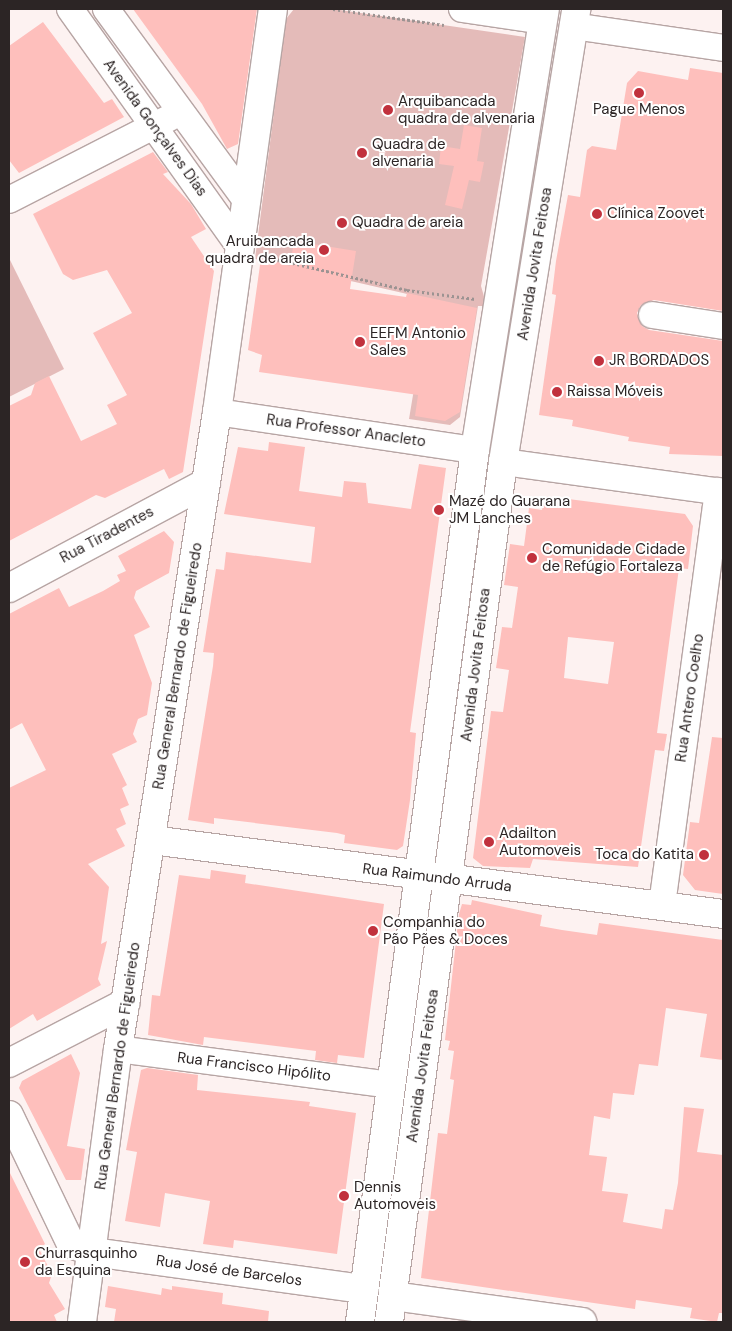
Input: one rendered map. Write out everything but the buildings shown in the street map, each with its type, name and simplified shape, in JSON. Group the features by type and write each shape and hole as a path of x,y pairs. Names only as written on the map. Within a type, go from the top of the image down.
{"street":[{"name":"Avenida Gonçalves Dias","path":"70,9 154,127 248,250"},
{"name":"Avenida Gonçalves Dias","path":"106,9 246,200"},
{"name":"Rua General Bernardo de Figueiredo","path":"82,1322 93,1252 125,1003 152,840 217,412 248,250 246,200 273,9"},
{"path":"456,17 544,15"},
{"name":"Avenida Jovita Feitosa","path":"360,1322 475,450 544,15"},
{"path":"574,17 723,48"},
{"name":"Avenida Jovita Feitosa","path":"389,1322 502,462 574,17"},
{"path":"9,200 154,127 180,111"},
{"path":"652,315 723,326"},
{"name":"Rua Professor Anacleto","path":"217,412 475,450"},
{"path":"502,462 721,492"},
{"name":"Rua Tiradentes","path":"9,588 206,483"},
{"name":"Rua Antero Coelho","path":"662,905 721,492"},
{"name":"Rua Raimundo Arruda","path":"152,840 723,914"},
{"path":"9,1063 125,1003"},
{"name":"Rua Francisco Hipólito","path":"118,1049 391,1085"},
{"name":"Rua José de Barcelos","path":"9,1115 71,1244 93,1252 364,1289"},
{"path":"393,1296 582,1322"}],"path":[{"path":"333,9 456,17"},
{"path":"248,250 408,290 485,300"}],"shaded area":[{"path":"294,9 333,9 525,37 481,286 485,300 484,306 478,306 460,417 450,425 409,419 429,299 255,259 286,19"},
{"path":"9,258 64,369 9,397"}],"place":[{"name":"Pague Menos","path":"639,93"},
{"name":"Arquibancada quadra de alvenaria","path":"388,110"},
{"name":"Quadra de alvenaria","path":"362,153"},
{"name":"Clínica Zoovet","path":"597,214"},
{"name":"Quadra de areia","path":"342,223"},
{"name":"Aruibancada quadra de areia","path":"324,250"},
{"name":"EEFM Antonio Sales","path":"360,342"},
{"name":"JR BORDADOS","path":"599,361"},
{"name":"Raissa Móveis","path":"557,392"},
{"name":"Mazé do Guarana JM Lanches","path":"439,510"},
{"name":"Comunidade Cidade de Refúgio Fortaleza","path":"532,558"},
{"name":"Adailton Automoveis","path":"489,842"},
{"name":"Toca do Katita","path":"704,855"},
{"name":"Companhia do Pão Pães & Doces","path":"373,931"},
{"name":"Dennis Automoveis","path":"344,1196"},
{"name":"Churrasquinho da Esquina","path":"25,1262"}]}
